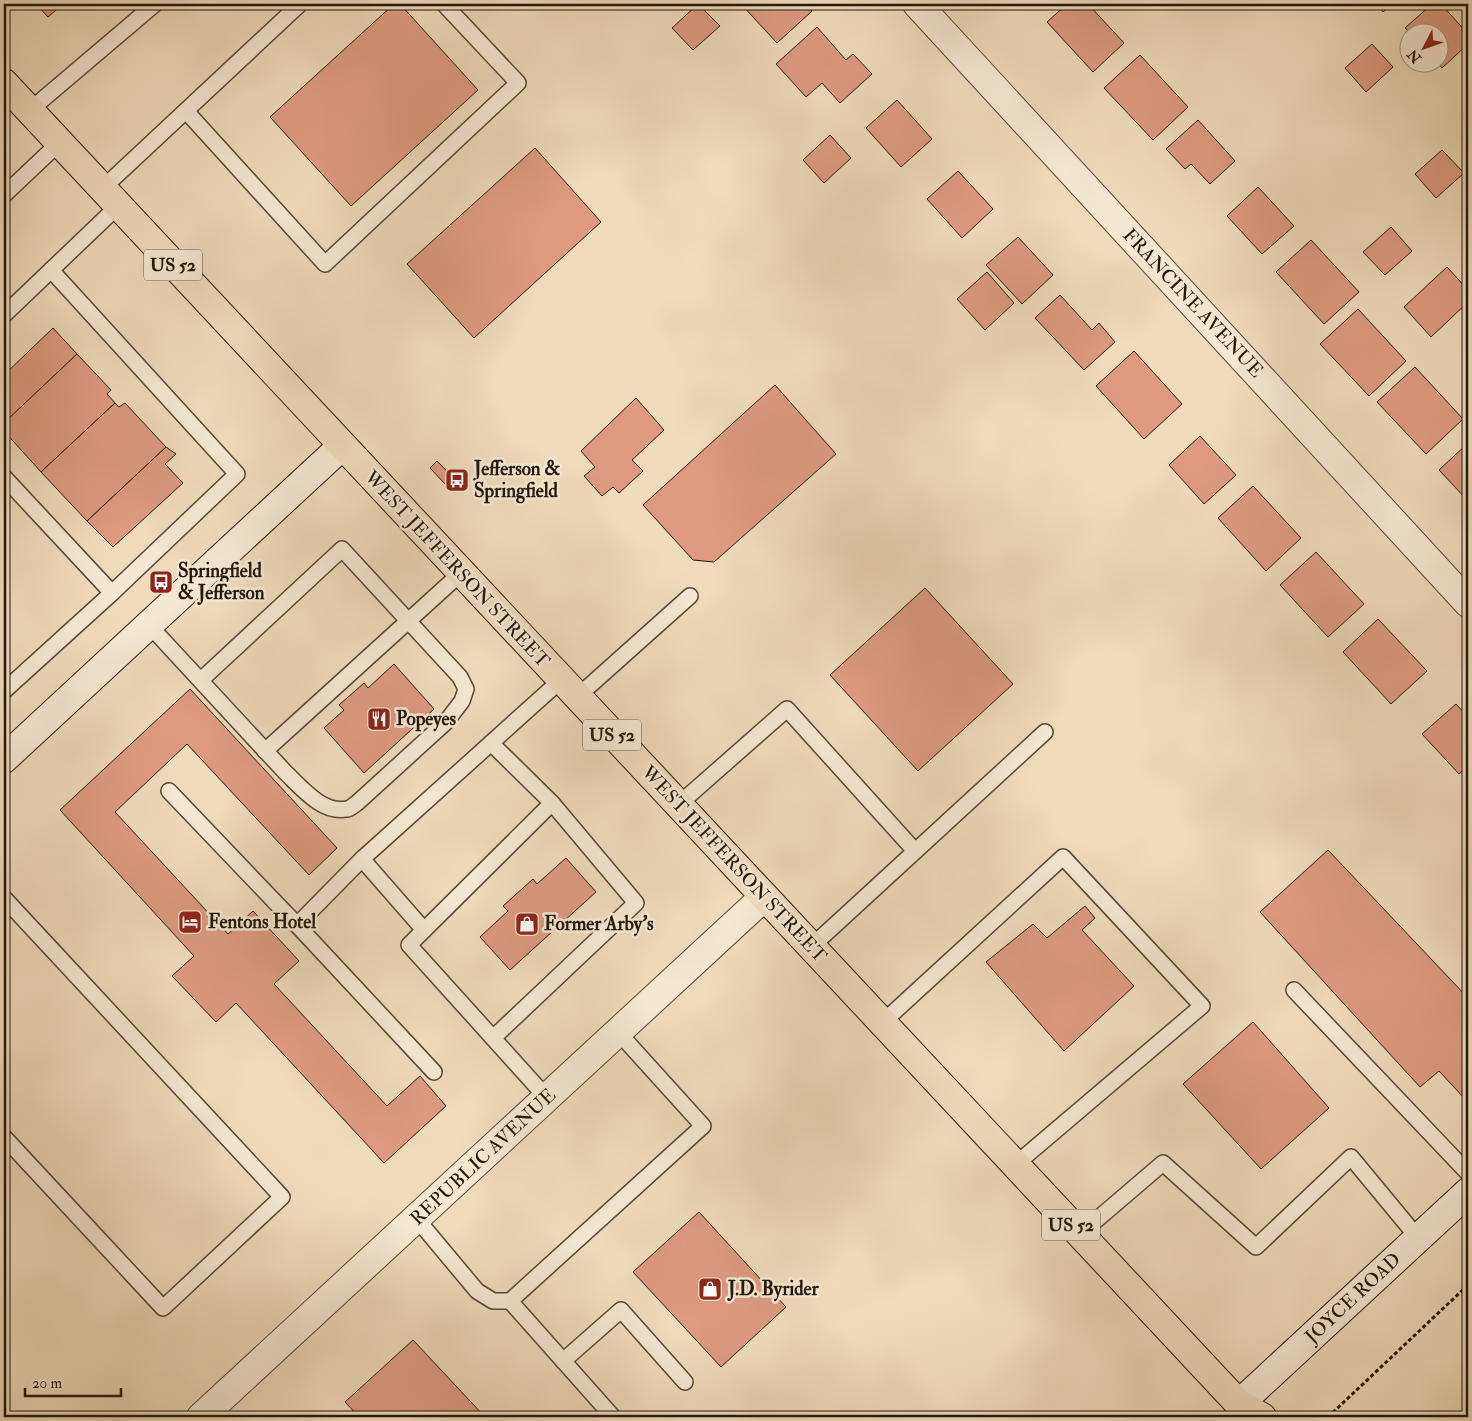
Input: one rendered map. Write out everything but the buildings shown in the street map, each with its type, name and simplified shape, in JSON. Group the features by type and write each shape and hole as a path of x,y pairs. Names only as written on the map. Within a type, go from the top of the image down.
{"main road":[{"name":"WEST JEFFERSON STREET","path":"4,83 1016,1165 1241,1411 1262,1417"}],"street":[{"name":"FRANCINE AVENUE","path":"917,4 1468,603"},
{"path":"4,759 342,446"},
{"name":"REPUBLIC AVENUE","path":"201,1417 764,897"},
{"name":"JOYCE ROAD","path":"1241,1411 1418,1238 1468,1192"}],"lane":[{"path":"29,111 155,4"},
{"path":"4,315 51,270 186,110 300,4"},
{"path":"186,110 325,264 518,83 444,4"},
{"path":"4,195 59,143"},
{"path":"4,691 112,593 237,474 51,270"},
{"path":"4,477 112,593"},
{"path":"149,625 285,772 309,795 329,809 348,809 357,803 446,722 462,701 466,689 460,678 342,549 200,680"},
{"path":"265,751 461,573"},
{"path":"297,925 362,859 491,743 569,689 690,596"},
{"path":"678,805 787,709 915,851"},
{"path":"811,947 1045,732"},
{"path":"491,743 552,803 636,903 493,1038"},
{"path":"169,791 434,1072"},
{"path":"546,1098 409,945 552,803"},
{"path":"882,1023 1062,857 1069,864 1202,1006 1016,1165"},
{"path":"362,859 424,930"},
{"path":"4,898 282,1197 163,1308 4,1137"},
{"path":"1294,990 1468,1173"},
{"path":"416,1218 476,1291 493,1301 510,1301 703,1126 618,1032"},
{"path":"1080,1234 1163,1163 1256,1248 1351,1156 1418,1238"},
{"path":"510,1301 613,1417"},
{"path":"563,1361 621,1310 685,1382"}],"path":[{"path":"1328,1417 1468,1285"}],"place":[{"name":"Jefferson & Springfield","path":"457,480"},
{"name":"Springfield & Jefferson","path":"161,582"},
{"name":"Popeyes","path":"379,719"},
{"name":"Fentons Hotel","path":"190,922"},
{"name":"Former Arby's","path":"527,924"},
{"name":"J.D. Byrider","path":"710,1289"}]}
